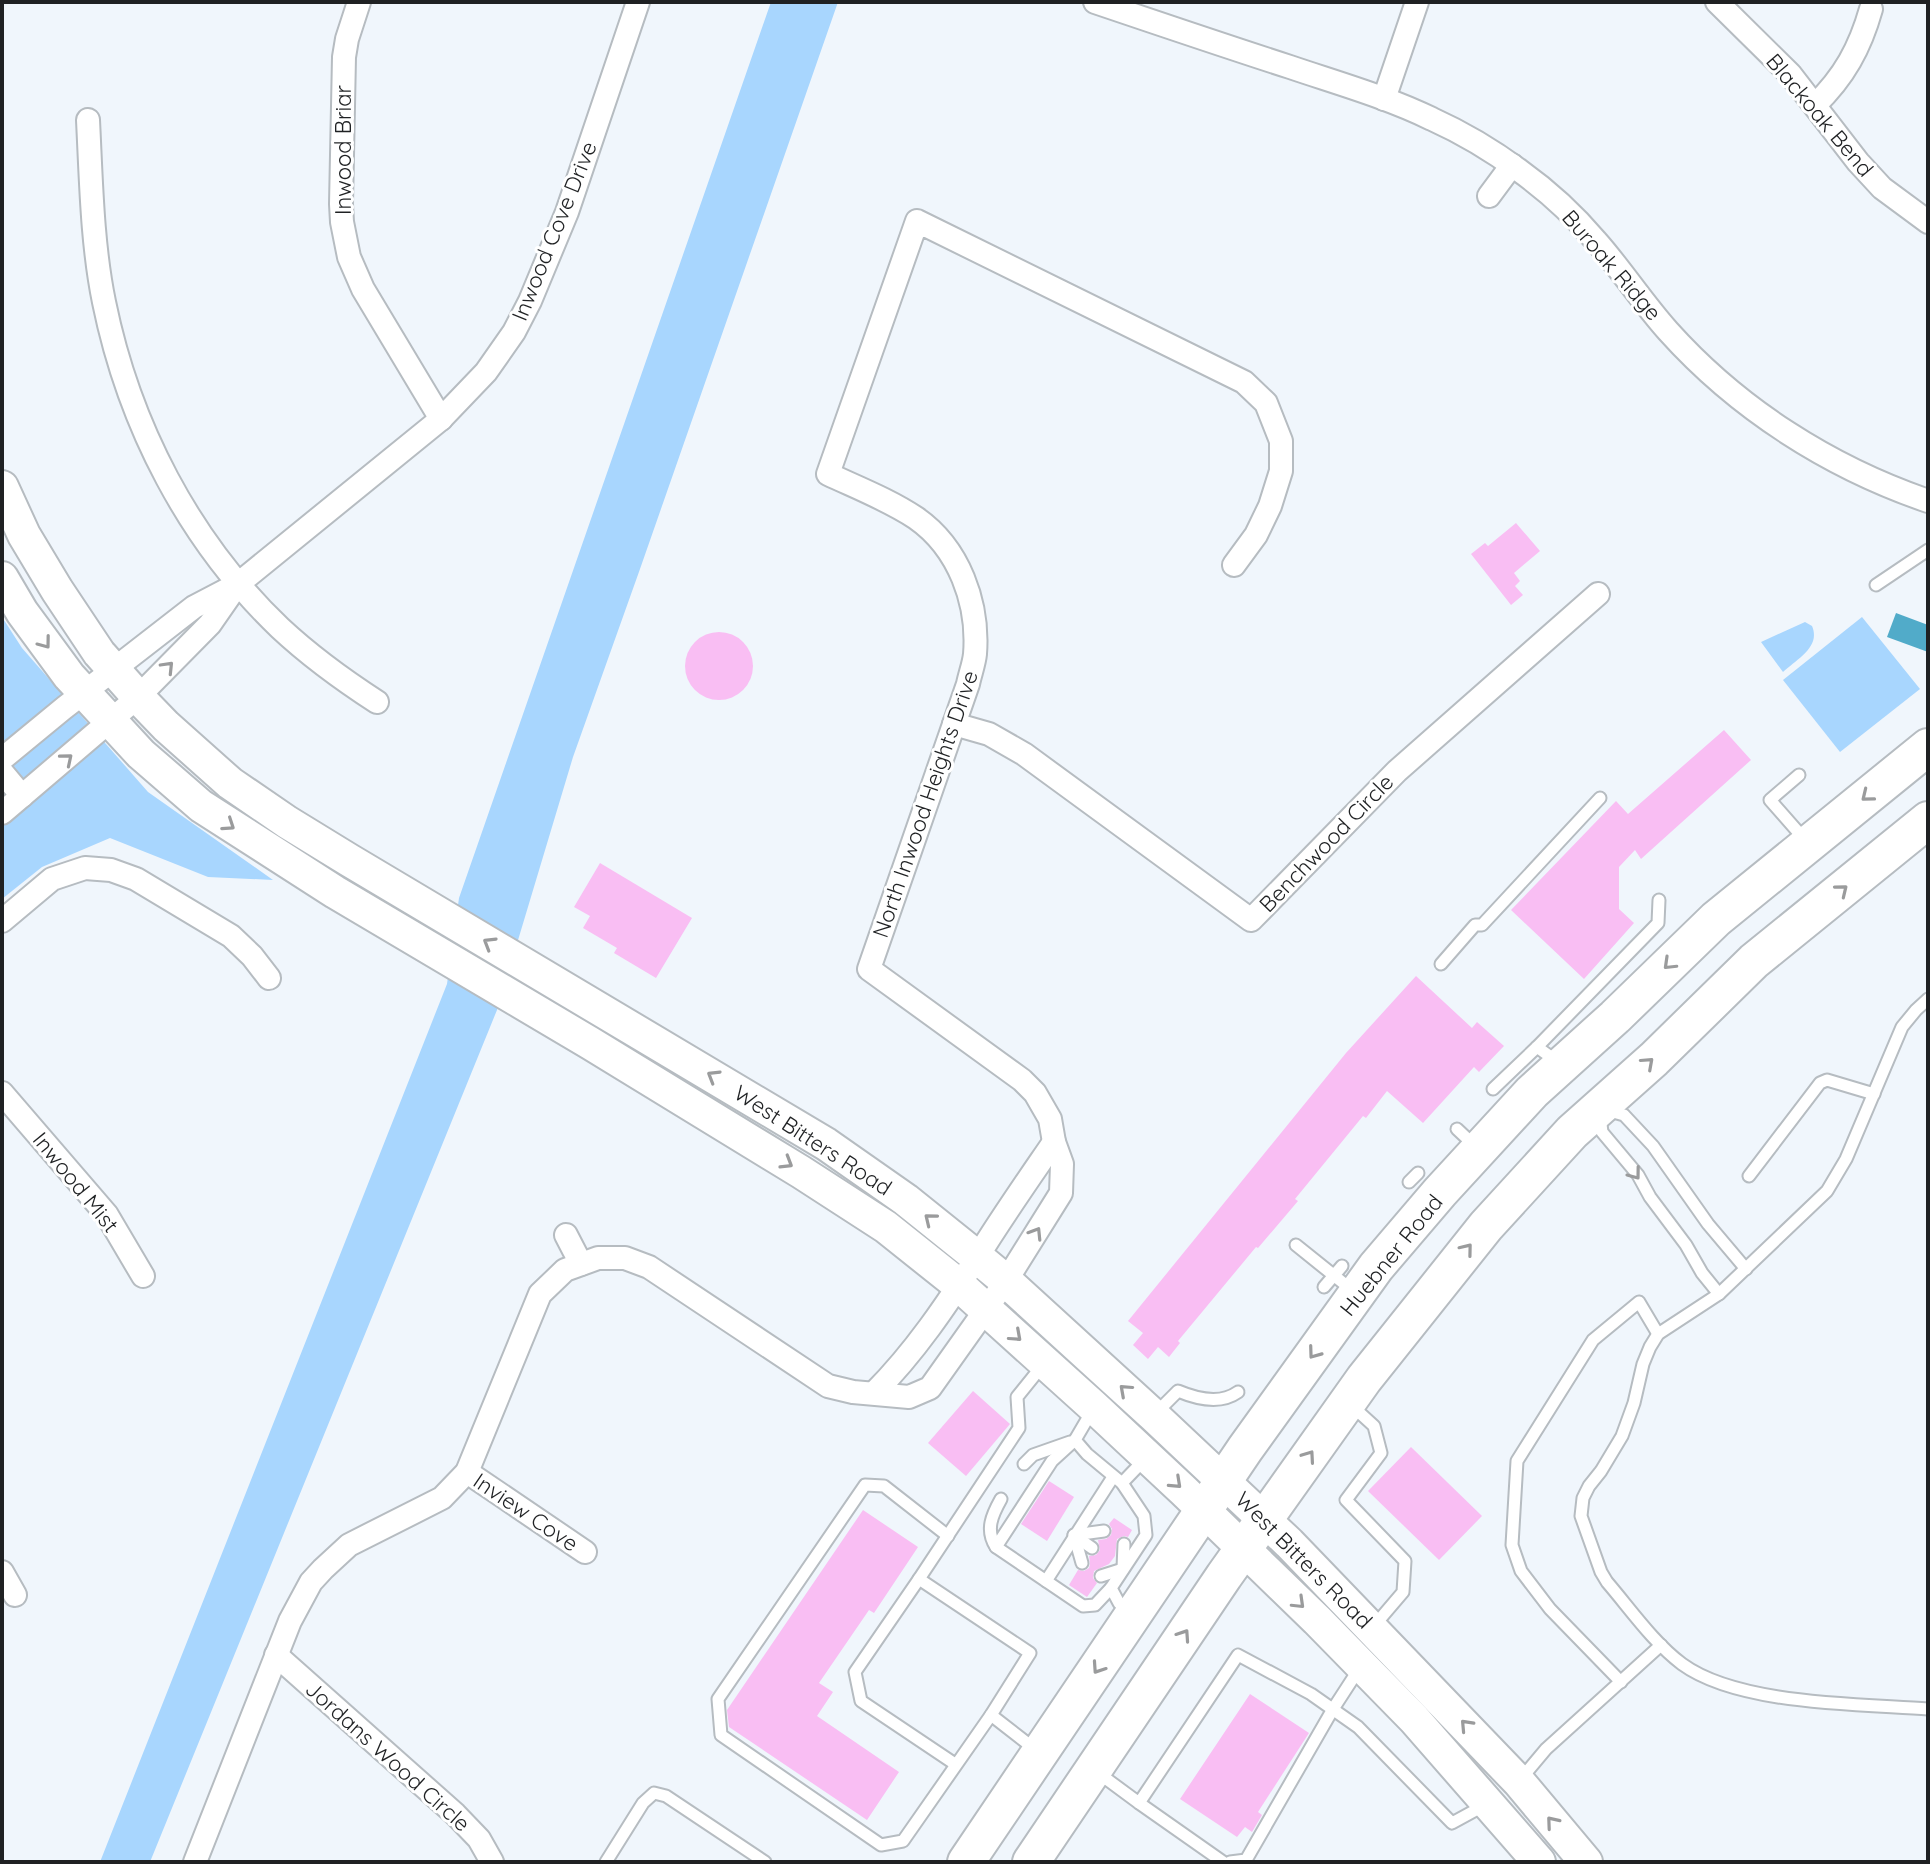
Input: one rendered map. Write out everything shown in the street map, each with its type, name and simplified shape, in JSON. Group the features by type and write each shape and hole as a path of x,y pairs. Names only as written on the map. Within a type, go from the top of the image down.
{"main road":[{"name":"West Bitters Road","path":"2,487 24,535 99,653 166,726 230,783 524,984 599,1028 826,1144 906,1200 1006,1281 1154,1416 1214,1496 1244,1549 1414,1719 1539,1862"},
{"name":"West Bitters Road","path":"2,578 22,612 69,676 141,754 201,806 335,892 524,984"},
{"name":"Huebner Road","path":"966,1862 1040,1753 1122,1600 1151,1561 1214,1496 1339,1281 1376,1267 1424,1183 1468,1139 1532,1092 1549,1056 1928,747"},
{"path":"1031,1862 1364,1379 1486,1226 1572,1132 1654,1059 1754,961 1928,820"},
{"name":"West Bitters Road","path":"599,1028 801,1172 886,1227 960,1286 1147,1457 1214,1496 1264,1520 1373,1628 1519,1782 1586,1862"},
{"path":"1549,1056 1599,1108"},
{"path":"1489,1803 1519,1782"}],"street":[{"name":"Inwood Briar","path":"359,2 344,57 342,222 349,257 363,289 441,419"},
{"name":"Inwood Cove Drive","path":"2,759 194,607 238,584 441,419 486,372 514,332 530,301 567,212 638,2"},
{"name":"Buroak Ridge","path":"1095,2 1384,99 1432,118 1479,143 1512,165 1563,207 1596,241 1668,330 1711,374 1759,414 1817,451 1872,479 1928,501"},
{"path":"1384,99 1417,2"},
{"name":"Blackoak Bend","path":"1717,2 1790,74 1882,188 1928,222"},
{"path":"1815,105 1849,65 1864,34 1871,9"},
{"path":"88,120 92,212 103,299 118,361 139,421 167,478 191,521 238,584 281,629 330,670 377,702"},
{"path":"1489,196 1512,165"},
{"name":"North Inwood Heights Drive","path":"938,1378 987,1310 1061,1193 1062,1164 1050,1119 1035,1093 1022,1080 869,969 975,656 976,626 970,595 959,567 941,541 919,520 893,504 828,474 917,221 1244,382 1266,403 1281,441 1281,471 1270,506 1256,535 1234,565"},
{"name":"Inwood Cove Drive","path":"2,813 138,697 210,624 238,584"},
{"name":"Benchwood Circle","path":"954,724 989,734 1024,754 1251,920 1397,771 1598,594"},
{"path":"180,618 197,637"},
{"path":"2,772 22,796"},
{"path":"2,921 52,879 85,868 111,870 136,879 231,936 269,978"},
{"name":"Inwood Mist","path":"2,1093 107,1215 143,1276"},
{"path":"874,1393 910,1353 960,1286 1054,1142"},
{"path":"1026,1183 1054,1203"},
{"path":"566,1235 581,1264"},
{"path":"195,1862 302,1597 323,1569 349,1545 442,1498 467,1472 540,1294 565,1270 598,1258 625,1258 649,1267 828,1386 853,1392 909,1397 930,1388 938,1378 910,1353"},
{"name":"Inview Cove","path":"467,1472 585,1552"},
{"path":"2,1572 15,1595"},
{"name":"Jordans Wood Circle","path":"276,1655 455,1814 479,1839 492,1862"}],"lane":[{"path":"1876,585 1927,552"},
{"path":"1799,775 1770,800 1809,844"},
{"path":"1441,964 1475,925 1482,925 1600,798"},
{"path":"1493,1089 1549,1056 1658,923 1659,900"},
{"path":"1928,999 1902,1027 1846,1159 1827,1191 1719,1294 1658,1334 1643,1364 1622,1436 1589,1486 1583,1498 1581,1516 1607,1582 1661,1645 1697,1673 1725,1686 1795,1699 1928,1709"},
{"path":"1749,1176 1820,1083 1827,1080 1874,1094"},
{"path":"1719,1294 1650,1197 1638,1175 1602,1132 1599,1108 1624,1115 1653,1146 1708,1224 1746,1269"},
{"path":"1296,1245 1339,1281"},
{"path":"1621,1682 1550,1609 1521,1571 1512,1545 1517,1461 1593,1340 1639,1302 1658,1334"},
{"path":"955,1764 861,1701 855,1672 1019,1428 1017,1397 1045,1362"},
{"path":"1154,1416 1178,1391 1209,1399 1229,1398 1238,1392"},
{"path":"1348,1402 1374,1426 1381,1453 1346,1500 1405,1561 1403,1592 1373,1628"},
{"path":"996,1547 1052,1461 1075,1440 1094,1407"},
{"path":"1024,1464 1033,1455 1075,1440"},
{"path":"1075,1440 1117,1480 1144,1516 1151,1561 1101,1576"},
{"path":"1046,1581 1074,1535 1117,1480 1147,1457"},
{"path":"919,1579 1030,1653 903,1841 881,1845 721,1735 718,1699 865,1485 884,1486 948,1536"},
{"path":"1001,1499 990,1522 991,1539 996,1547 1083,1606 1122,1600 1124,1544"},
{"path":"1074,1535 1104,1531"},
{"path":"1074,1535 1092,1548"},
{"path":"1074,1535 1082,1563"},
{"path":"1112,1562 1123,1569"},
{"path":"1519,1782 1546,1749 1661,1645"},
{"path":"1139,1803 1238,1655 1311,1694 1358,1727 1452,1823 1489,1803"},
{"path":"1230,1862 1246,1860 1361,1665"},
{"path":"991,1715 1040,1753"},
{"path":"1093,1769 1223,1862"},
{"path":"606,1862 643,1803 654,1793 666,1796 765,1862"}],"shaded area":[{"path":"771,2 838,2 573,757 497,1010 150,1862 100,1862 447,984 459,898"},
{"path":"1896,613 1928,625 1928,652 1887,637"},
{"path":"2,617 22,648 148,792 273,880 208,877 110,838 42,867 2,899"},
{"path":"1862,617 1920,689 1840,752 1783,680"},
{"path":"1805,622 1812,626 1813,640 1806,652 1783,672 1761,642"}],"building":[{"path":"1516,523 1540,551 1514,573 1520,581 1515,586 1523,595 1511,605 1471,554 1485,543 1488,546"},
{"path":"712,632 726,632 738,637 748,647 753,666 748,685 738,695 726,700 712,700 700,695 690,685 685,673 685,659 690,647 700,637"},
{"path":"1724,730 1751,760 1641,859 1635,850 1619,867 1619,909 1634,923 1584,979 1511,910 1616,801 1628,814"},
{"path":"600,863 692,918 656,978 614,953 617,948 583,928 590,916 574,907"},
{"path":"1416,976 1472,1028 1477,1022 1504,1046 1479,1072 1474,1067 1423,1123 1387,1091 1178,1341 1180,1343 1169,1357 1158,1347 1148,1359 1133,1345 1143,1333 1128,1321 1346,1053"},
{"path":"973,1391 1010,1424 966,1476 928,1443"},
{"path":"1411,1447 1482,1516 1439,1560 1368,1491"},
{"path":"1049,1481 1074,1497 1047,1541 1021,1524"},
{"path":"863,1510 918,1547 874,1613 869,1610 819,1683 833,1692 817,1716 899,1772 867,1820 729,1727 727,1710"},
{"path":"1114,1518 1132,1530 1128,1537 1117,1539 1115,1556 1109,1564 1094,1571 1093,1578 1097,1583 1087,1597 1069,1585 1078,1570 1089,1568 1089,1556 1096,1555 1100,1550 1098,1540 1111,1535 1109,1524"},
{"path":"1250,1694 1309,1733 1258,1812 1262,1815 1252,1832 1245,1827 1237,1837 1180,1799"}]}
